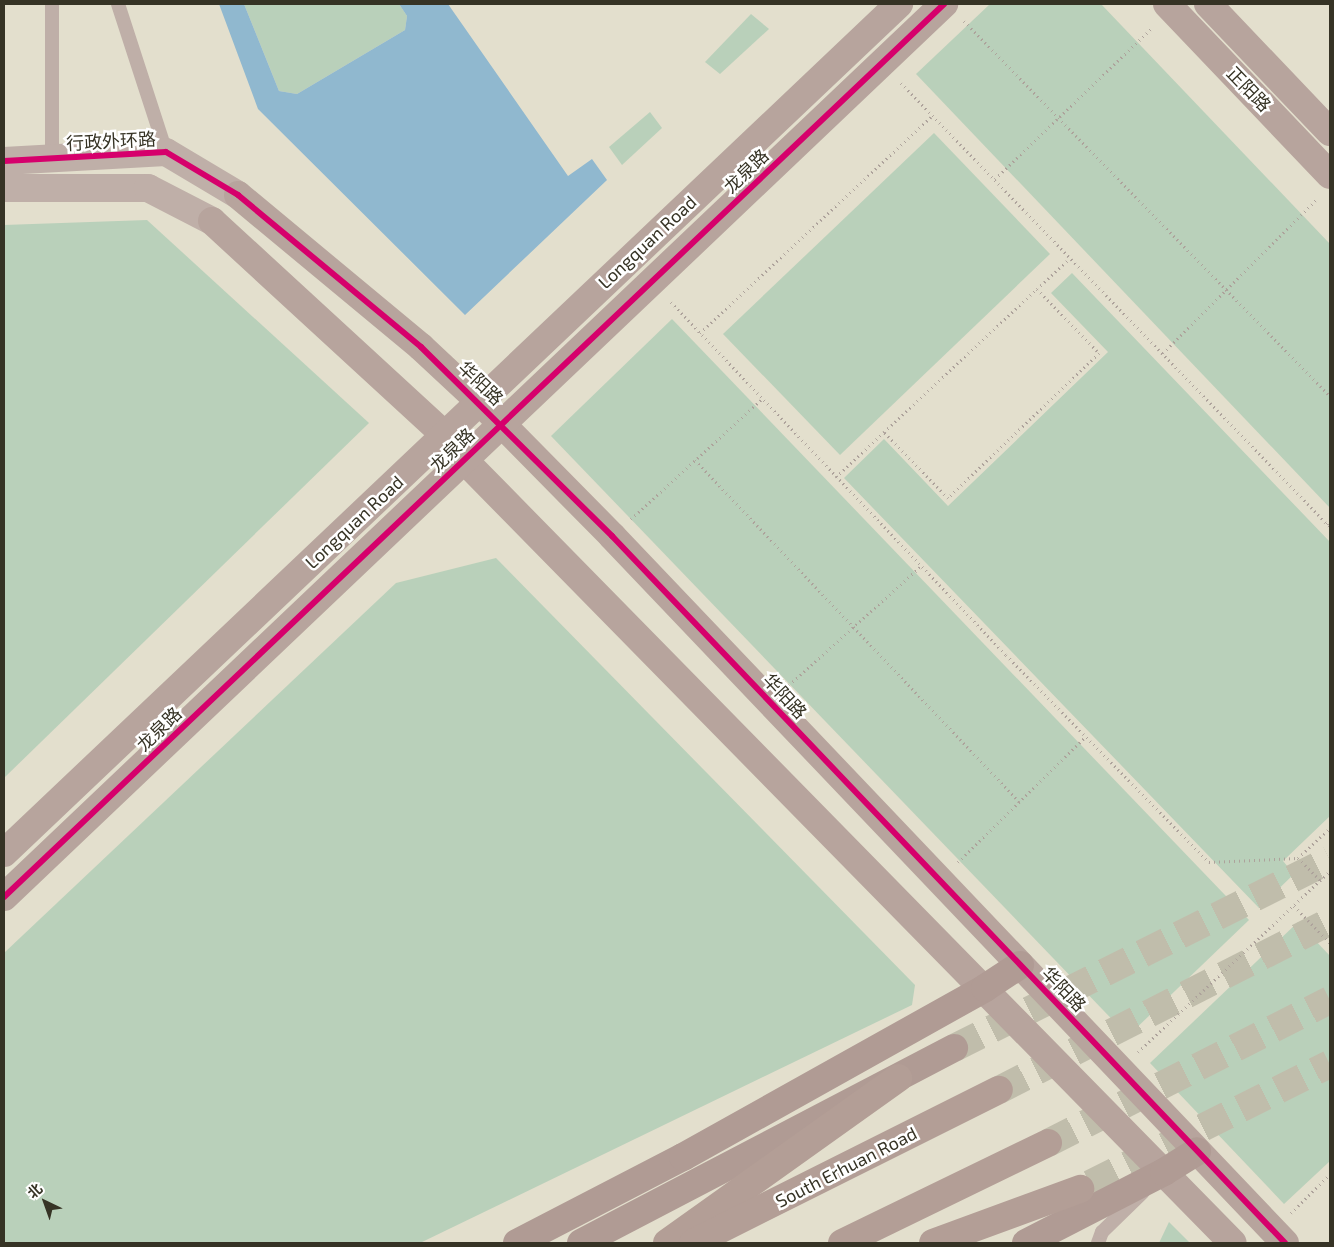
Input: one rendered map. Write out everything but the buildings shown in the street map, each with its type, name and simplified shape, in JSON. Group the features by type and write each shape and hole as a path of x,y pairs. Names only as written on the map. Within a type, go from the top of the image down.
{"highway":[{"path":"667,1243 898,1078"},
{"name":"South Erhuan Road","path":"693,1243 999,1090"},
{"path":"842,1243 1048,1143"},
{"path":"933,1243 1085,1187"}],"main road":[{"path":"516,1243 683,1157 985,988 1020,965"},
{"path":"581,1243 954,1048"},
{"path":"1026,1243 1164,1172 1197,1151"},
{"path":"966,1243 1085,1187"}],"street":[{"name":"Longquan Road","path":"4,853 445,435 479,400 899,4"},
{"name":"正阳路","path":"1208,4 1330,132"},
{"name":"正阳路","path":"1170,6 1327,184"},
{"name":"龙泉路","path":"4,897 880,64 952,11"},
{"name":"行政外环路","path":"4,160 166,152 238,195"},
{"path":"4,188 148,188 212,221 445,435 464,460 985,988 1233,1243"},
{"name":"华阳路","path":"238,195 422,347 479,400 612,536 1279,1237"}],"lane":[{"path":"52,4 52,159"},
{"path":"118,4 166,152"},
{"path":"1098,1243 1102,1232 1164,1172"}],"path":[{"path":"995,179 1059,118 1170,6"},
{"path":"952,11 1330,396"},
{"path":"880,64 933,115 1330,527"},
{"path":"700,333 933,115"},
{"path":"1162,353 1226,290 1327,184"},
{"path":"836,476 1070,258"},
{"path":"652,281 921,566 1209,862 1298,858 1330,828"},
{"path":"884,432 948,498 1099,353 1037,289"},
{"path":"612,536 762,399"},
{"path":"695,460 1019,802"},
{"path":"1327,524 1330,520"},
{"path":"770,702 921,566"},
{"path":"939,880 1086,736"},
{"path":"1298,858 1320,880"},
{"path":"1120,1070 1330,871"},
{"path":"1294,906 1330,943"},
{"path":"1279,1237 1330,1174"}],"green space":[{"path":"244,4 399,4 407,16 405,30 297,94 279,91"},
{"path":"990,4 1101,4 1330,244 1330,508 916,74"},
{"path":"751,14 769,29 720,74 705,62"},
{"path":"650,112 662,128 622,165 609,147"},
{"path":"934,133 1050,254 840,455 723,334"},
{"path":"147,220 369,423 4,778 4,225"},
{"path":"1072,273 1330,542 1330,816 1283,861 1294,874 1259,908 844,478 884,439 948,506 1108,352 1051,293"},
{"path":"672,319 1249,920 1128,1036 551,436"},
{"path":"496,558 915,985 912,1005 420,1243 4,1243 4,953 396,583"},
{"path":"1298,922 1330,956 1330,1161 1284,1204 1150,1063"},
{"path":"1169,1222 1190,1243 1159,1243"}],"water":[{"path":"219,4 244,4 279,91 297,94 405,30 407,16 399,4 448,4 568,176 592,159 607,180 465,315 258,109"}],"tunnel":[{"path":"954,1048 1330,860"},
{"path":"999,1090 1330,921"},
{"path":"1048,1143 1330,1000"},
{"path":"1090,1184 1330,1064"}],"cycle path":[{"path":"4,897 944,4"},
{"path":"4,161 166,152 238,195 421,347 612,536 1285,1243"}]}
